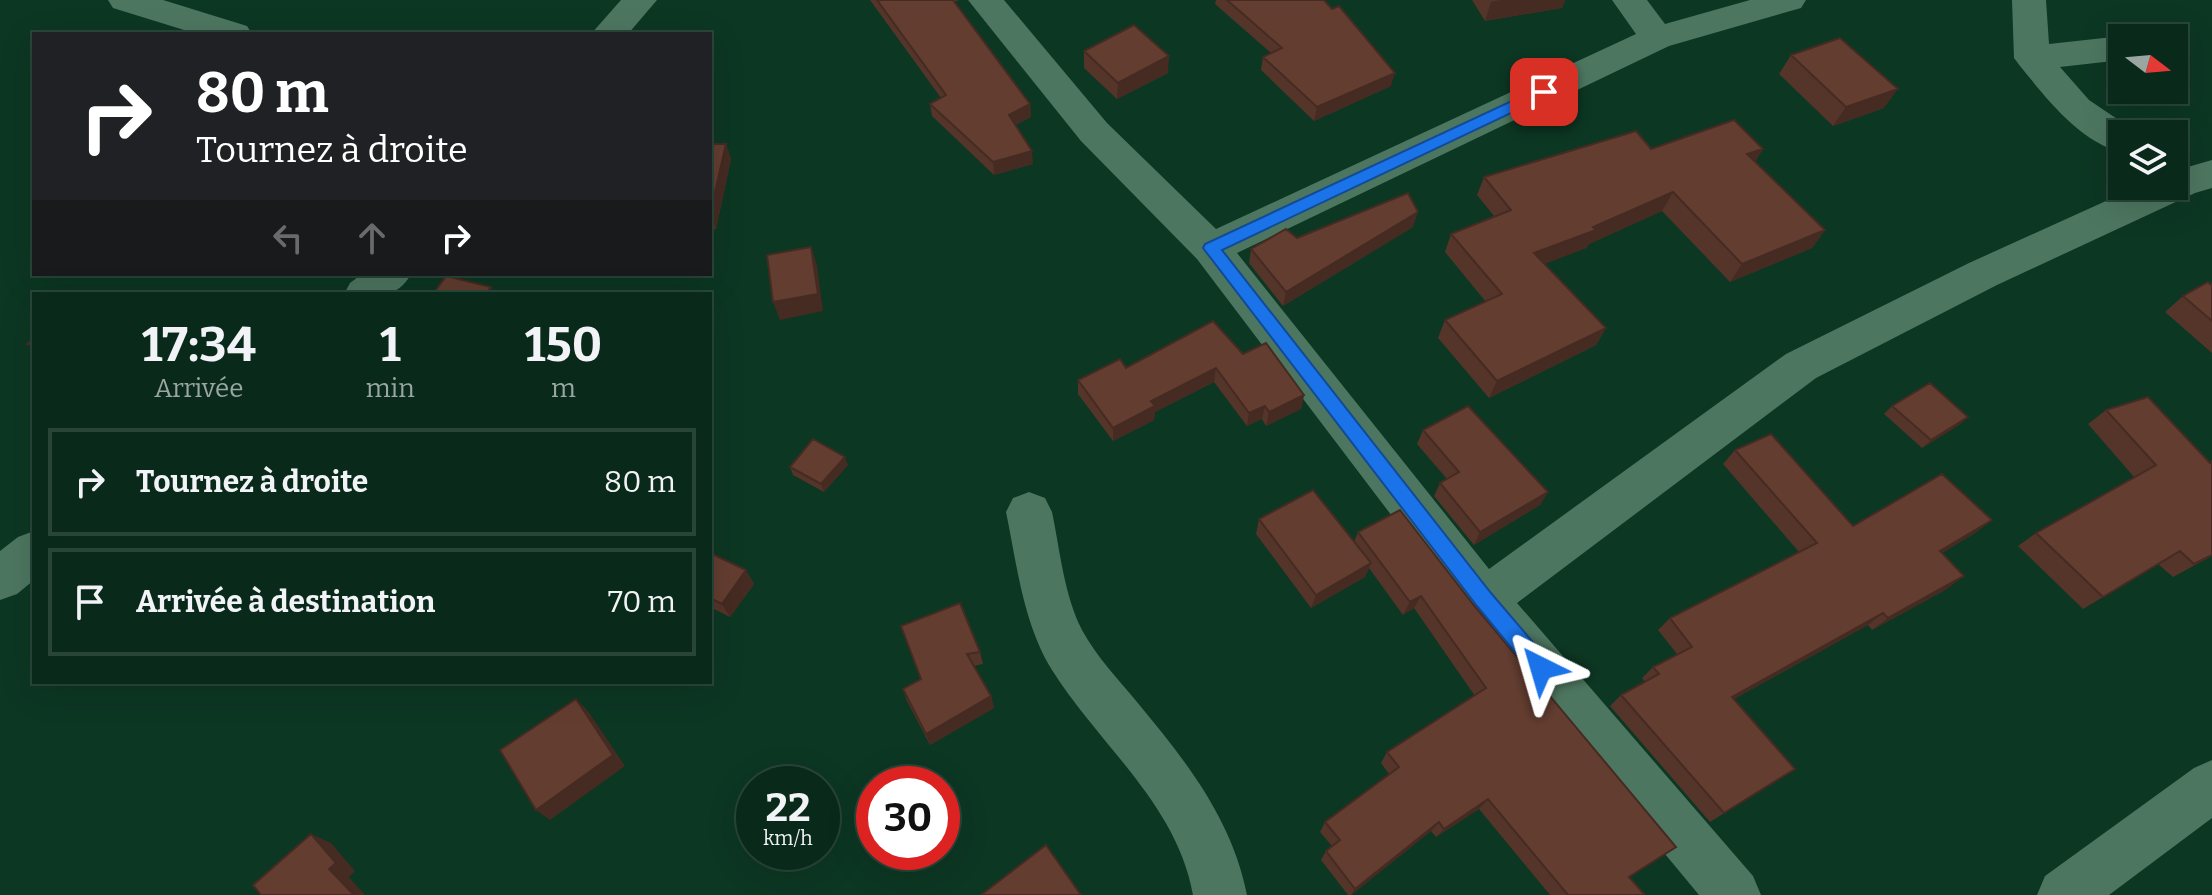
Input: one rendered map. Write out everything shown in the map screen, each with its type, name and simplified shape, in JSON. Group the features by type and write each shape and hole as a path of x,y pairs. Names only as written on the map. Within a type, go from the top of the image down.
{"street":[{"path":"125,0 229,32"},
{"path":"610,32 640,0"},
{"path":"985,0 1094,132 1211,248 1484,600 1734,895"},
{"path":"1629,0 1657,38"},
{"path":"1211,248 1657,38 1789,0"},
{"path":"2029,0 2032,58 2076,109 2108,131"},
{"path":"2032,58 2108,50"},
{"path":"1484,600 1801,366 1983,274 2195,183"},
{"path":"367,292 388,276"},
{"path":"1029,512 1051,608 1067,652 1188,809 1219,878 1220,895"},
{"path":"0,579 32,554"},
{"path":"2064,895 2212,786"}],"building":[{"path":"877,0 953,0 1030,104 1009,115 1032,151 993,162 930,104 946,95"},
{"path":"1227,0 1324,0 1332,9 1339,6 1395,73 1317,107 1263,57 1282,48"},
{"path":"1134,25 1169,56 1118,83 1084,51"},
{"path":"1840,38 1898,89 1846,107 1791,55"},
{"path":"1734,120 1763,149 1747,154 1825,230 1742,264 1673,192 1593,227 1596,230 1534,253 1606,328 1497,381 1445,320 1502,294 1451,234 1511,210 1484,177 1636,131 1651,149"},
{"path":"712,144 726,144 712,205"},
{"path":"1408,193 1418,212 1286,292 1251,249 1286,229 1297,238"},
{"path":"811,247 818,294 773,302 767,255"},
{"path":"446,276 491,287 487,292 434,292"},
{"path":"2208,282 2212,283 2212,321 2183,296"},
{"path":"1213,321 1243,354 1266,343 1304,395 1269,412 1265,406 1249,413 1216,368 1151,401 1155,406 1113,428 1078,380 1120,359 1126,368"},
{"path":"1930,383 1968,417 1931,440 1892,406"},
{"path":"2148,397 2210,463 2212,461 2212,555 2194,564 2180,551 2103,597 2036,533 2156,465 2106,410"},
{"path":"1468,406 1548,492 1480,532 1440,483 1459,472 1423,430"},
{"path":"1771,434 1853,526 1942,474 1992,520 1940,551 1964,576 1888,618 1883,613 1732,697 1795,769 1724,813 1621,695 1659,674 1653,667 1692,647 1670,618 1817,543 1735,450"},
{"path":"813,439 845,457 821,484 790,467"},
{"path":"1313,490 1371,563 1316,595 1259,519"},
{"path":"1400,510 1473,604 1676,847 1629,877 1643,895 1568,895 1488,799 1444,829 1439,822 1355,889 1326,851 1340,840 1325,822 1399,767 1387,752 1486,688 1421,596 1410,602 1358,532"},
{"path":"712,554 746,570 722,604 712,599"},
{"path":"960,603 980,652 967,654 991,696 926,734 903,689 921,679 901,626"},
{"path":"576,699 613,755 536,810 500,750"},
{"path":"311,834 336,863 329,869 354,895 261,895 253,885"},
{"path":"1046,845 1081,895 981,895"}],"route":[{"path":"1541,668 1484,600 1211,248 1544,92"}]}
